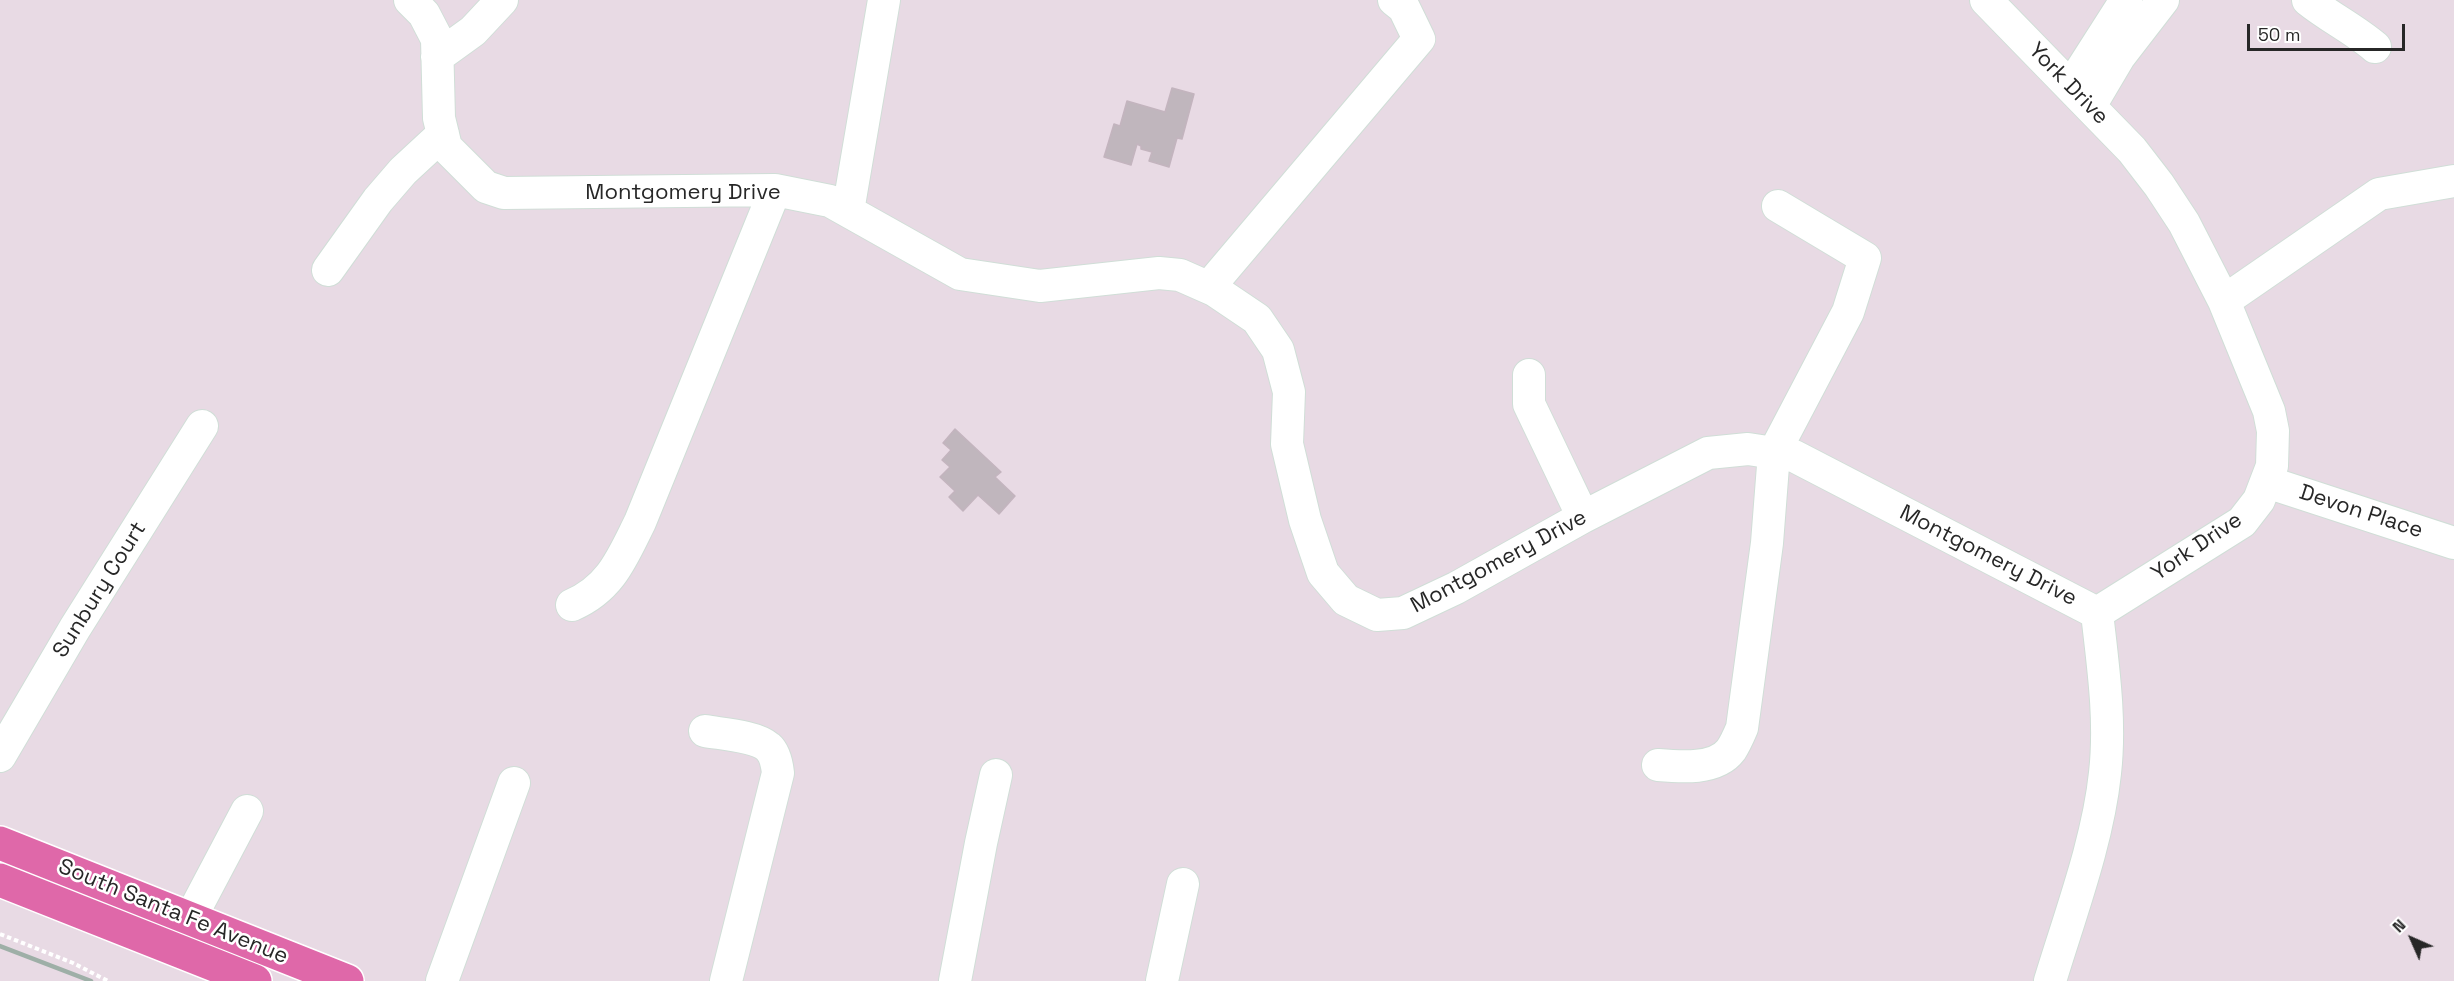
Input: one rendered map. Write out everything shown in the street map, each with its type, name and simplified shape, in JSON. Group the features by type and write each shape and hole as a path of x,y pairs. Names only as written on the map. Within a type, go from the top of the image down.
{"main road":[{"name":"South Santa Fe Avenue","path":"0,843 347,981"},
{"name":"South Santa Fe Avenue","path":"0,880 255,981"}],"street":[{"name":"Montgomery Drive","path":"410,0 424,14 437,39 439,118 449,152 486,187 504,193 775,190 830,201 960,273 1040,286 1159,273 1180,275 1209,287 1257,319 1278,350 1289,392 1287,444 1305,520 1323,573 1346,600 1377,615 1403,613 1456,588 1583,517 1708,453 1748,449 1794,456 2097,613"},
{"path":"437,57 473,32 502,0"},
{"path":"848,211 884,0"},
{"path":"1209,287 1419,39 1404,8 1394,0"},
{"name":"York Drive","path":"1986,0 2132,150 2159,185 2184,223 2224,301 2269,411 2273,431 2272,466 2267,482 2259,500 2241,522 2097,613"},
{"path":"2080,96 2126,0"},
{"path":"2080,96 2119,57 2163,0"},
{"path":"2308,0 2327,16 2358,33 2375,47"},
{"path":"328,270 378,200 403,171 443,134"},
{"path":"2224,301 2379,194 2454,181"},
{"path":"572,605 591,597 619,565 640,522 775,190"},
{"path":"1658,765 1681,767 1718,762 1731,750 1742,728 1767,543 1774,453 1848,312 1865,258 1778,206"},
{"path":"1529,375 1529,404 1583,517"},
{"name":"Sunbury Court","path":"0,756 75,628 202,426"},
{"name":"Devon Place","path":"2267,482 2448,533"},
{"path":"2050,981 2095,829 2105,774 2107,720 2097,613"},
{"path":"705,732 758,741 770,748 776,760 778,773 726,981"},
{"path":"955,981 996,775"},
{"path":"442,981 514,783"},
{"path":"190,919 247,811"},
{"path":"1162,981 1183,884"}],"path":[{"path":"0,934 73,963 108,981"}],"building":[{"path":"1172,88 1194,94 1182,139 1177,138 1169,167 1149,161 1152,152 1141,149 1141,146 1137,144 1131,165 1104,157 1114,124 1120,126 1127,101 1165,112"},
{"path":"955,429 1001,472 995,477 1015,496 999,514 978,495 963,511 949,497 955,491 940,477 950,467 942,460 951,450 943,443"}],"railway":[{"path":"0,946 91,981"}]}
